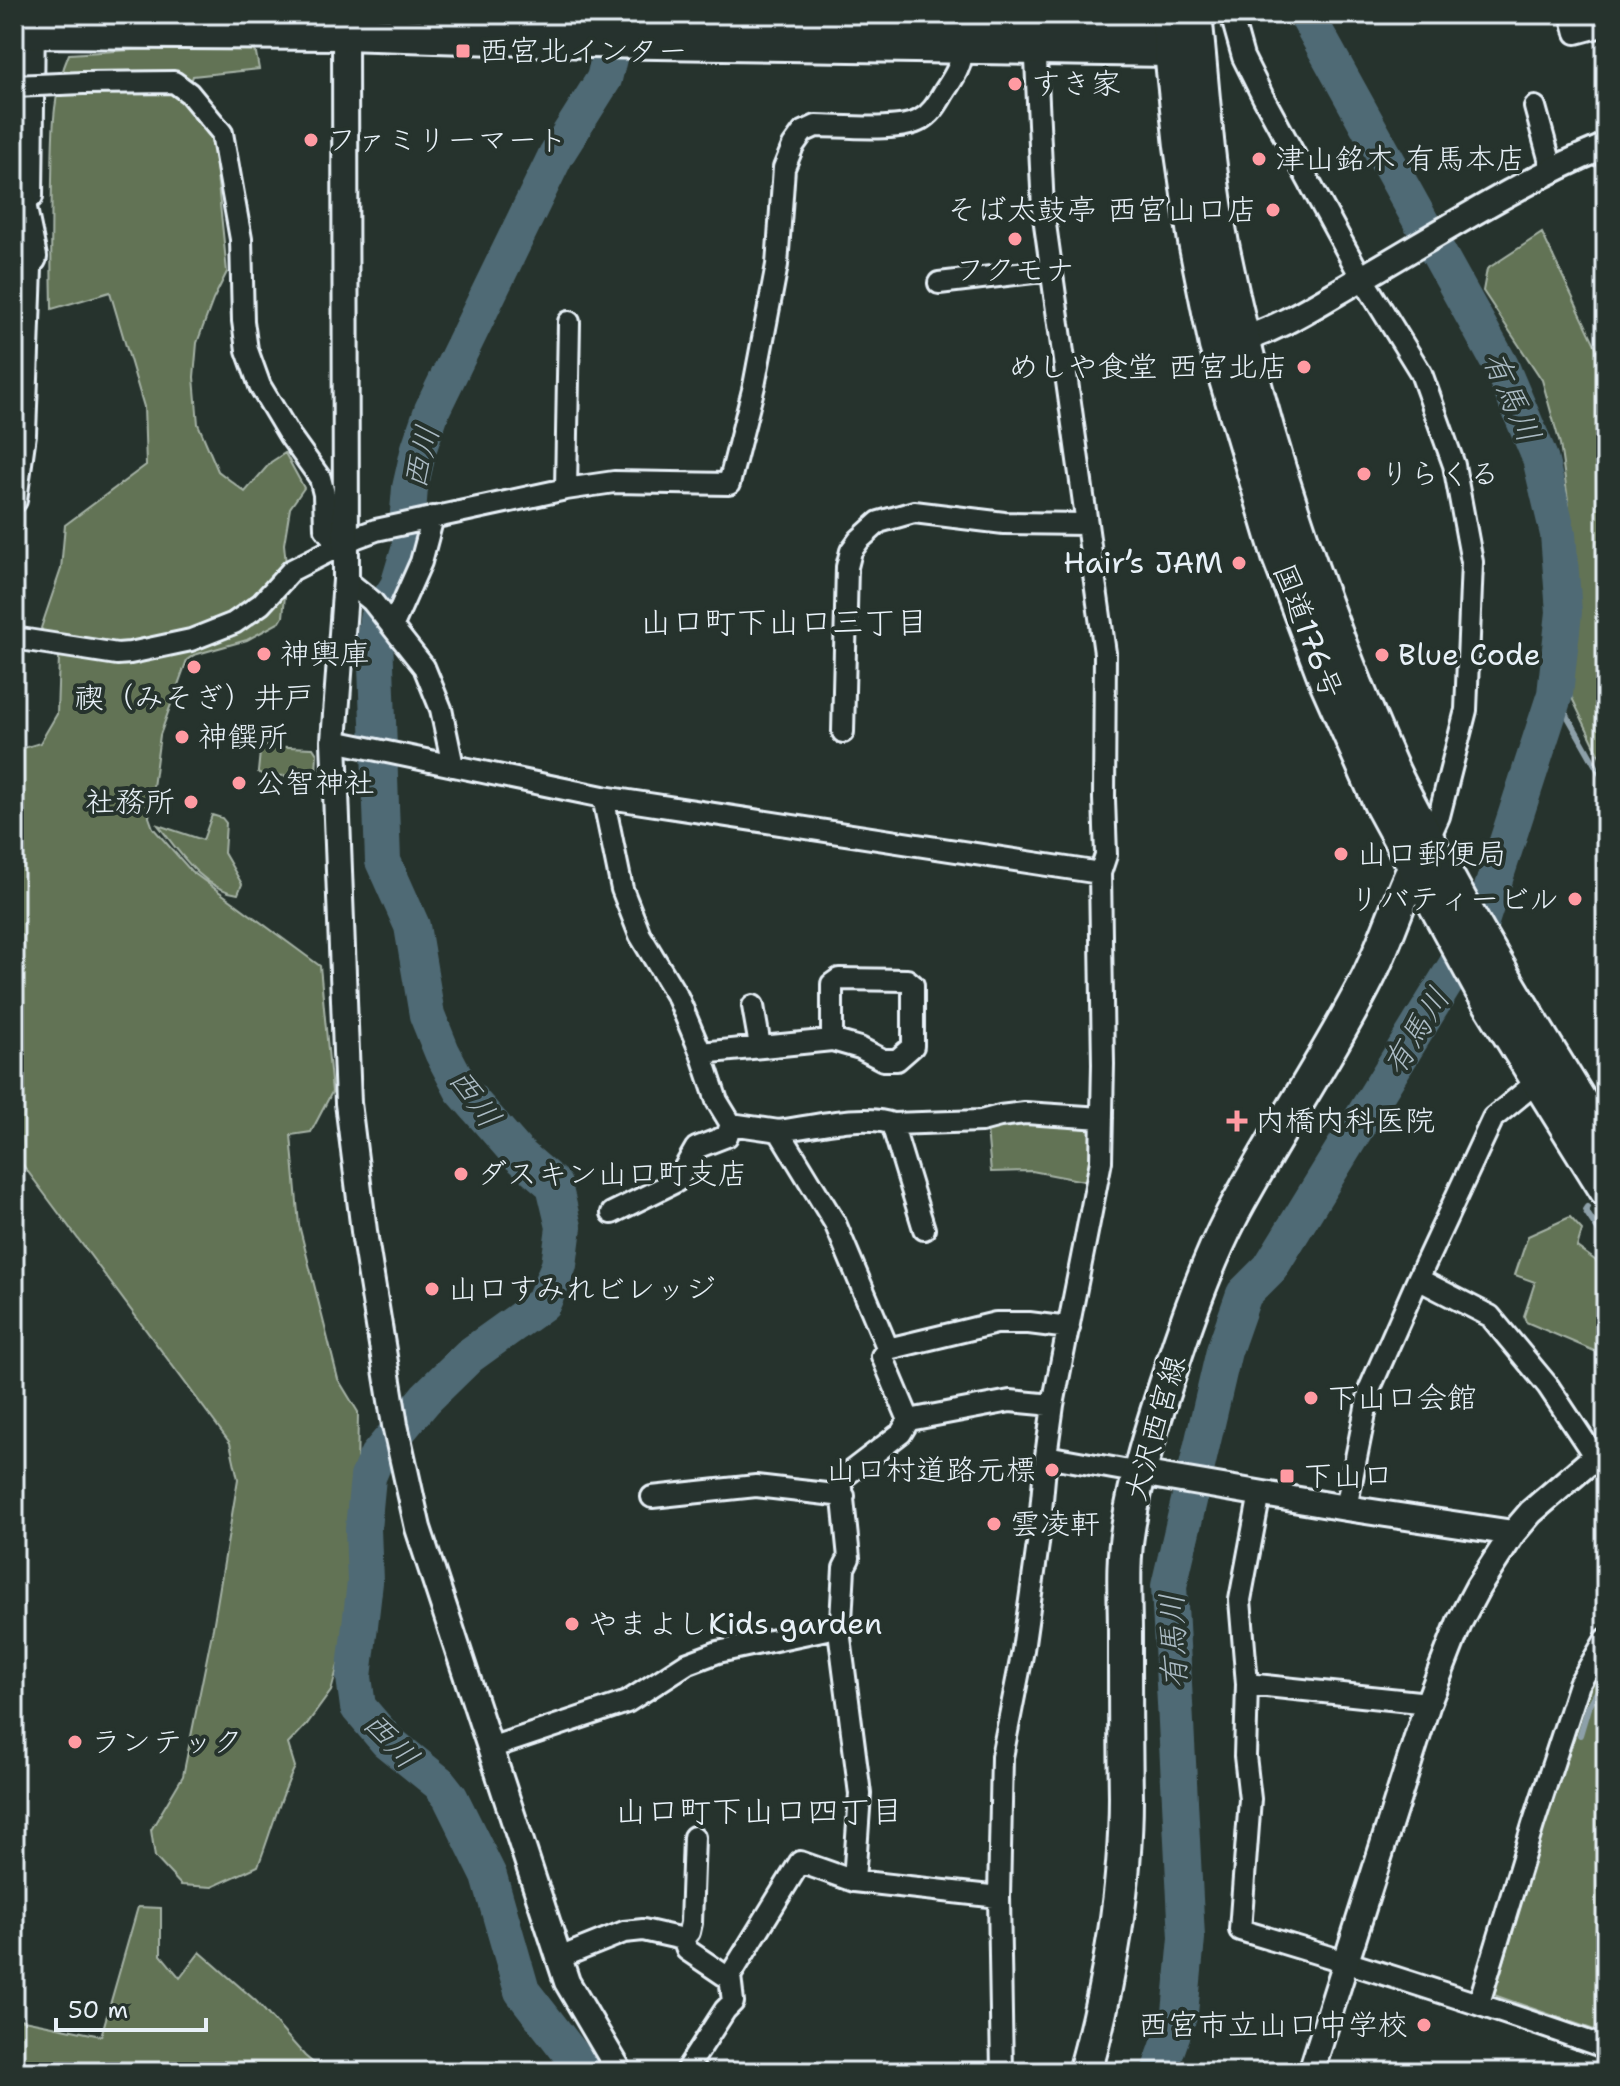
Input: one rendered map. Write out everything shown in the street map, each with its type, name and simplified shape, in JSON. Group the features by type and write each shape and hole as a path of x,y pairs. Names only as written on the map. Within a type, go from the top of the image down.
{"main road":[{"path":"429,14 593,29"},
{"path":"26,25 344,23 629,29 859,18 1035,29 1180,29"},
{"path":"629,29 963,47 1035,29"},
{"name":"国道176号","path":"1180,29 1181,146 1193,228 1230,343 1279,557 1326,681 1380,803 1425,862 1488,975 1538,1081 1606,1190"},
{"path":"14,159 30,257"},
{"name":"大沢西宮線","path":"1085,2072 1103,1994 1119,1893 1126,1801 1124,1568 1127,1532 1148,1475 1160,1404 1181,1337 1216,1248 1278,1132 1344,1022 1425,862"},
{"name":"国道176号","path":"1488,975 1606,1143"}],"street":[{"path":"1231,14 1243,57 1263,97 1421,373 1454,465 1472,562 1466,710 1425,862"},
{"path":"1571,14 1576,33 1606,25"},
{"path":"344,23 346,580 334,741 348,1103 365,1239 395,1425 418,1528 567,1982 620,2072"},
{"path":"14,500 23,434 30,257 26,25"},
{"path":"1002,2072 999,1897 1002,1757 1026,1635 1053,1405 1101,1161 1103,1064 1100,873 1106,855 1105,653 1043,210 1035,29"},
{"path":"14,638 117,654 191,640 234,623 261,604 292,570 345,542 376,530 566,489 614,482 729,484 754,386 777,265 784,168 793,146 803,132 816,126 905,126 921,120 932,111 962,62 963,47"},
{"path":"14,86 174,82 189,93 222,133 241,239 243,321 247,350 260,386 320,478 325,528 332,537 345,542"},
{"path":"1535,107 1552,169"},
{"path":"1230,343 1312,307 1468,215 1552,169 1606,146"},
{"path":"939,283 1051,270"},
{"path":"566,489 569,322"},
{"path":"843,732 847,567 851,551 879,522 914,512 1004,523 1086,524"},
{"path":"385,616 421,562 428,518"},
{"path":"346,580 385,616 424,667 441,709 453,766"},
{"path":"334,741 603,797 1100,873"},
{"path":"603,797 622,889 640,935 678,998 717,1101 731,1124 727,1136 696,1148 677,1181 612,1213"},
{"path":"701,1053 832,1040 860,1048 883,1060 897,1060 913,1046 913,985 907,980 839,979 832,984 832,1040"},
{"path":"753,1006 760,1046"},
{"path":"1346,1508 1370,1388 1418,1279 1493,1118 1538,1081"},
{"path":"731,1124 779,1131 881,1119 892,1124 981,1121 1025,1113 1102,1118"},
{"path":"892,1124 924,1229"},
{"path":"779,1131 835,1223 888,1349"},
{"path":"1311,2072 1428,1703 1460,1621 1513,1533 1531,1512 1601,1453 1490,1316 1418,1279"},
{"path":"909,1420 882,1356 888,1349 996,1323 1069,1328"},
{"path":"854,1881 860,1794 840,1638 844,1568 849,1558 841,1479 901,1433 909,1420 1010,1401 1053,1405"},
{"path":"1046,1456 1346,1508 1513,1533"},
{"path":"652,1497 756,1486 844,1496"},
{"path":"1260,1493 1240,1600 1247,1684 1245,1756 1250,1799 1240,1930 1479,2003 1606,2050"},
{"path":"490,1748 627,1702 686,1664 718,1652 841,1626"},
{"path":"1479,2003 1579,1684 1606,1639"},
{"path":"1247,1684 1428,1703"},
{"path":"683,1939 691,1923 694,1837"},
{"path":"685,2072 733,2002 730,1976 800,1862 854,1881 999,1897"},
{"path":"559,1958 624,1932 643,1930 683,1939"},
{"path":"683,1939 687,1950 730,1976"}],"green space":[{"path":"243,43 256,53 259,69 193,76 185,101 213,136 227,272 197,343 194,377 198,424 218,471 245,492 271,462 285,453 304,488 290,508 284,544 287,574 283,617 280,622 247,640 194,655 187,660 160,735 149,817 153,828 191,871 320,966 332,1092 311,1132 291,1135 299,1225 338,1379 358,1412 357,1478 349,1519 346,1636 331,1691 288,1744 295,1767 258,1866 212,1887 181,1885 155,1857 151,1830 183,1776 213,1628 238,1479 230,1443 14,1153 14,751 40,743 57,714 59,657 41,628 61,569 65,525 146,465 144,407 110,292 52,309 53,132 63,70 69,54"},
{"path":"1542,233 1600,355 1606,375 1606,769 1572,698 1569,507 1560,444 1542,380 1483,291 1487,269"},
{"path":"264,746 313,748 317,754 316,774 312,777 263,775 258,772 260,752"},
{"path":"212,815 226,823 224,853 242,884 238,894 225,891 202,877 158,825 203,840"},
{"path":"1026,1119 1095,1127 1089,1182 1032,1171 991,1172 987,1129"},
{"path":"1570,1217 1582,1230 1577,1247 1606,1268 1606,1356 1526,1322 1524,1316 1535,1282 1515,1275 1528,1236"},
{"path":"1606,1658 1606,2034 1494,1995 1590,1684"},
{"path":"138,1907 161,1908 161,1955 180,1978 200,1952 256,2001 321,2072 14,2072 14,2018 101,2036"}],"waterway":[{"name":"西川","path":"585,2072 522,1991 489,1876 450,1797 439,1783 387,1741 358,1707 354,1677 365,1582 363,1529 368,1477 377,1456 426,1398 469,1356 543,1303 559,1265 564,1227 554,1185 518,1154 462,1090 427,1015 412,926 383,861 375,637 377,619 398,586 410,546 410,488 432,410 556,155 604,79 616,14"},
{"name":"有馬川","path":"1159,2072 1180,2013 1187,1938 1169,1586 1224,1351 1244,1294 1270,1268 1479,928 1555,694 1564,612 1558,534 1540,458 1501,366 1306,14"},
{"path":"1555,694 1606,784"},
{"path":"1587,1207 1585,1210 1606,1242"},
{"path":"1580,1735 1588,1708 1606,1676"}],"place":[{"name":"西宮北インター","path":"463,51"},
{"name":"すき家","path":"1015,84"},
{"name":"ファミリーマート","path":"311,140"},
{"name":"津山銘木 有馬本店","path":"1259,159"},
{"name":"そば太鼓亭 西宮山口店","path":"1273,210"},
{"name":"フクモナ","path":"1015,239"},
{"name":"めしや食堂 西宮北店","path":"1304,367"},
{"name":"りらくる","path":"1364,474"},
{"name":"Hair’s JAM","path":"1239,563"},
{"name":"神輿庫","path":"264,654"},
{"name":"Blue Code","path":"1382,655"},
{"name":"禊（みそぎ）井戸","path":"194,667"},
{"name":"神饌所","path":"182,737"},
{"name":"公智神社","path":"239,783"},
{"name":"社務所","path":"191,802"},
{"name":"山口郵便局","path":"1341,854"},
{"name":"リバティービル","path":"1575,899"},
{"name":"内橋内科医院","path":"1237,1121"},
{"name":"ダスキン山口町支店","path":"461,1174"},
{"name":"山口すみれビレッジ","path":"432,1289"},
{"name":"下山口会館","path":"1311,1398"},
{"name":"山口村道路元標","path":"1052,1470"},
{"name":"下山口","path":"1287,1476"},
{"name":"雲凌軒","path":"994,1524"},
{"name":"やまよしKids garden","path":"572,1624"},
{"name":"ランテック","path":"75,1742"},
{"name":"西宮市立山口中学校","path":"1424,2025"}],"district":[{"name":"山口町下山口三丁目","path":"784,622"},
{"name":"山口町下山口四丁目","path":"759,1811"}]}
